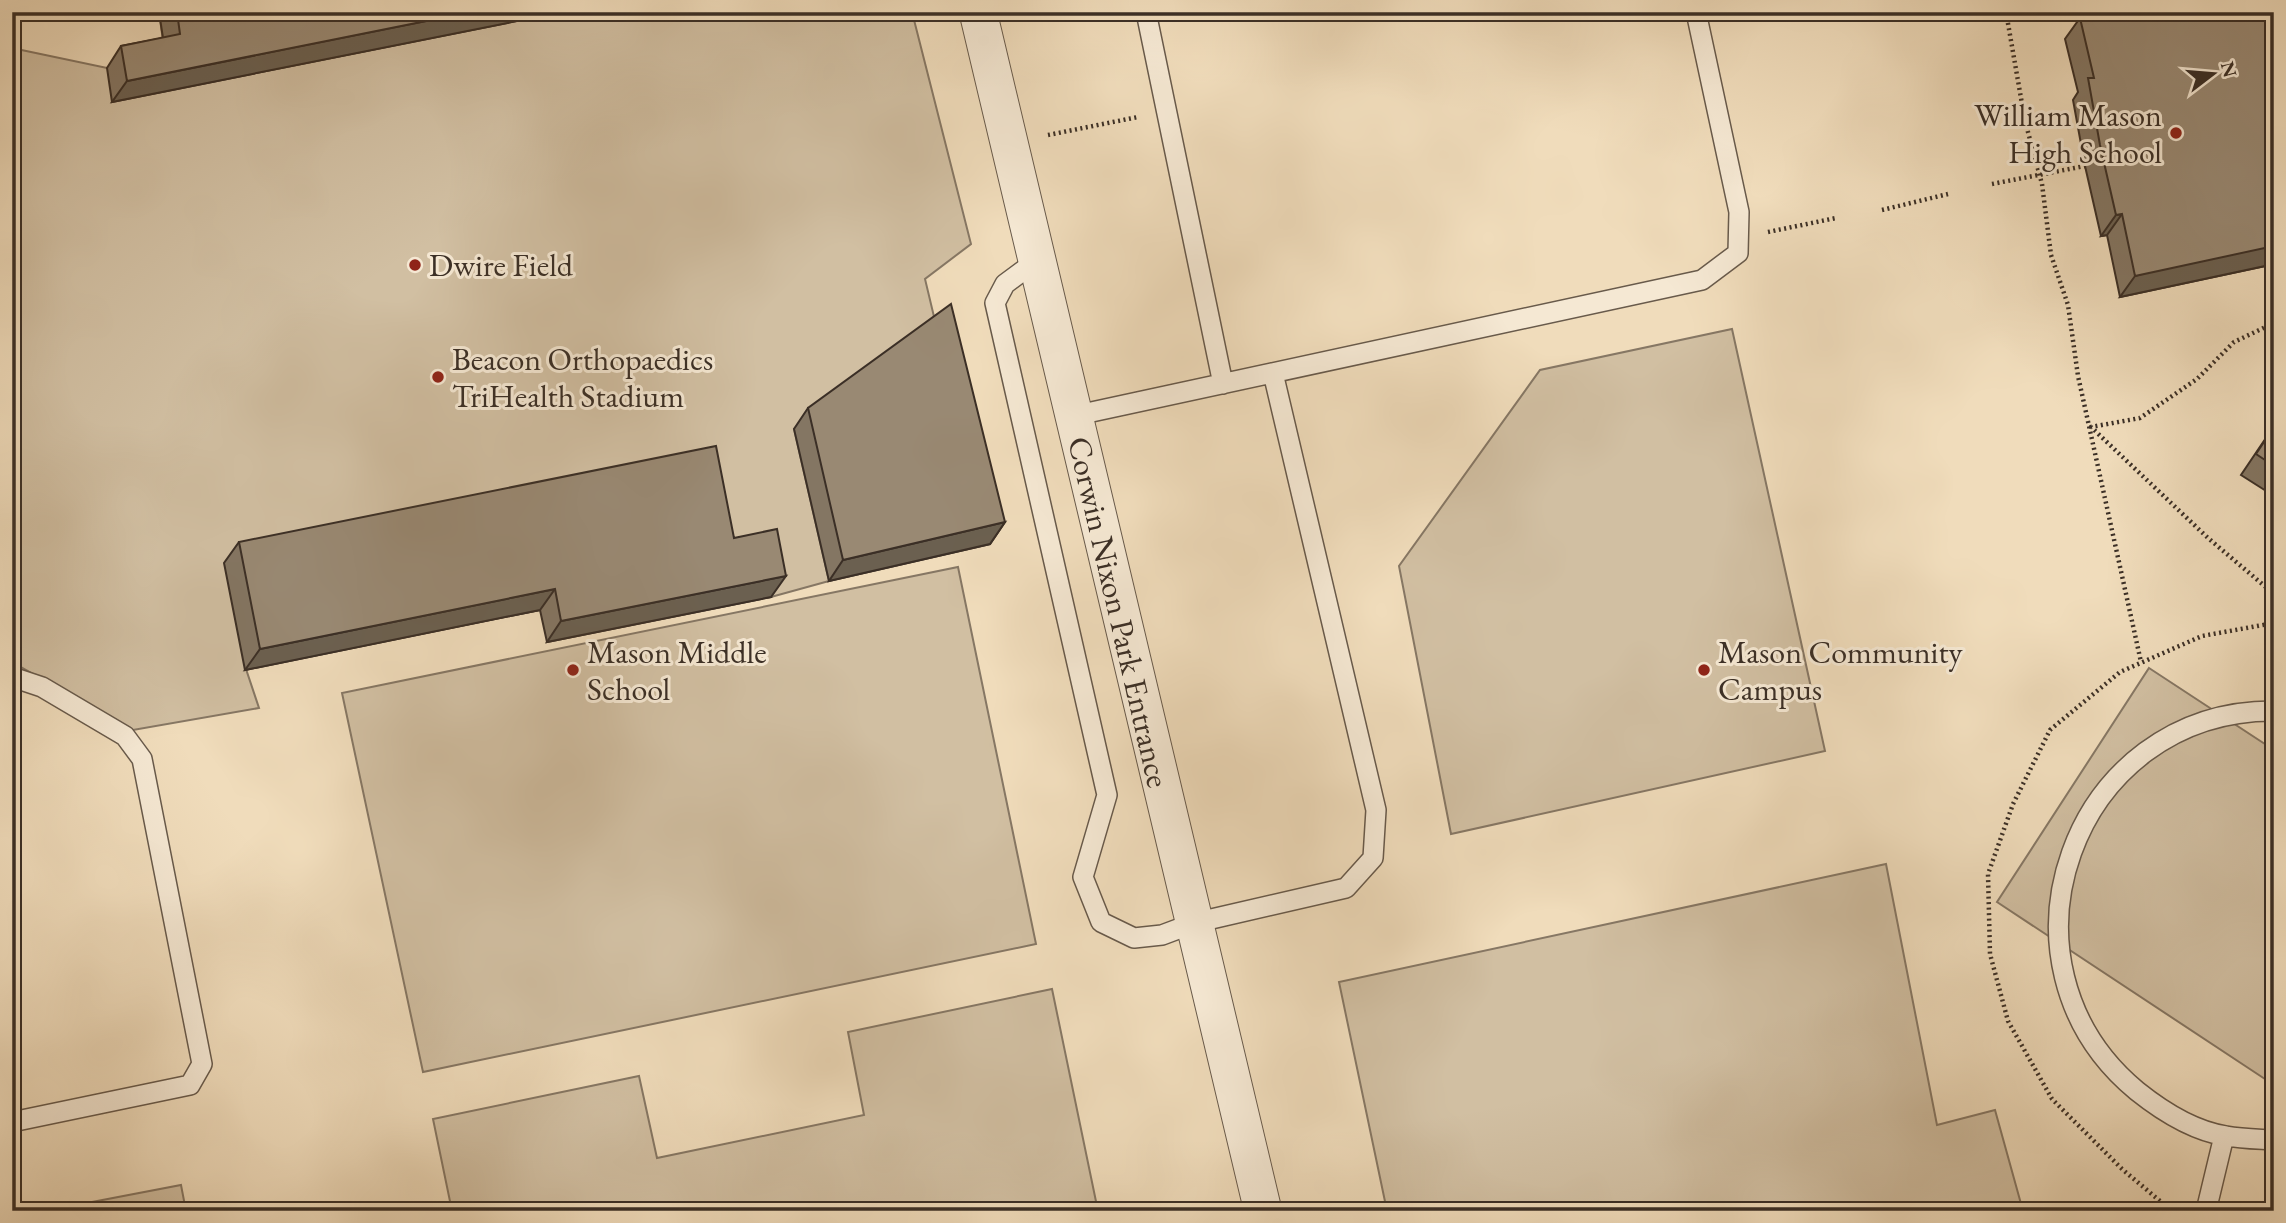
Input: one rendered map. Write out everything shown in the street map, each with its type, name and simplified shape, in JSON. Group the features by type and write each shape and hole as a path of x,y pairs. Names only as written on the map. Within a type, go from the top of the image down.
{"street":[{"name":"Corwin Nixon Park Entrance","path":"978,12 1263,1211"}],"lane":[{"path":"1146,12 1223,384"},
{"path":"1073,416 1702,280 1738,253 1740,212 1696,12"},
{"path":"1036,261 1005,284 995,303 1107,796 1083,877 1101,922 1133,938 1162,935 1194,923 1346,888 1373,858 1376,810 1273,373"},
{"path":"12,677 42,687 125,736 142,759 202,1064 190,1085 12,1122"},
{"path":"2274,711 2239,711 2177,731 2123,768 2083,821 2061,884 2058,950 2075,1014 2111,1069 2121,1078 2162,1111 2224,1136 2274,1140"},
{"path":"2206,1211 2224,1136"}],"path":[{"path":"2006,12 2025,121 2039,175 2051,255 2068,304 2078,376 2141,662"},
{"path":"1048,135 1166,112"},
{"path":"1992,184 2085,166"},
{"path":"1882,210 1948,194"},
{"path":"1768,232 1836,218"},
{"path":"2091,427 2140,418 2149,413 2197,379 2234,342 2274,323"},
{"path":"2091,427 2208,538 2274,594"}],"shaded area":[{"name":"Beacon Orthopaedics TriHealth Stadium","path":"159,12 912,12 971,244 925,279 936,325 794,429 829,581 771,597 539,610 246,669 259,708 133,730 12,662 12,48 107,68 165,55"},
{"path":"1732,329 1825,751 1451,834 1399,566 1540,370"},
{"path":"958,567 1036,944 423,1072 342,693"},
{"path":"2149,668 2274,750 2274,1085 1997,902"},
{"path":"1886,864 1937,1125 1995,1110 2023,1211 1387,1211 1339,982"},
{"path":"1052,989 1098,1211 452,1211 433,1119 639,1076 657,1158 864,1115 848,1032"},
{"path":"181,1185 186,1211 45,1211"}],"building":[{"path":"177,12 471,12 127,81 121,46 180,34"},
{"name":"William Mason High School","path":"2104,12 2274,12 2274,246 2135,276 2122,214 2116,215 2100,145 2088,78 2094,78 2080,18"},
{"path":"951,304 1005,522 843,560 808,408"},
{"path":"2274,427 2274,466 2256,454"},
{"path":"716,446 734,538 777,529 786,576 561,621 555,589 260,649 239,542"}],"place":[{"name":"William Mason High School","path":"2176,133"},
{"name":"Dwire Field","path":"415,265"},
{"name":"Beacon Orthopaedics TriHealth Stadium","path":"438,377"},
{"name":"Mason Middle School","path":"573,670"},
{"name":"Mason Community Campus","path":"1704,670"}]}
